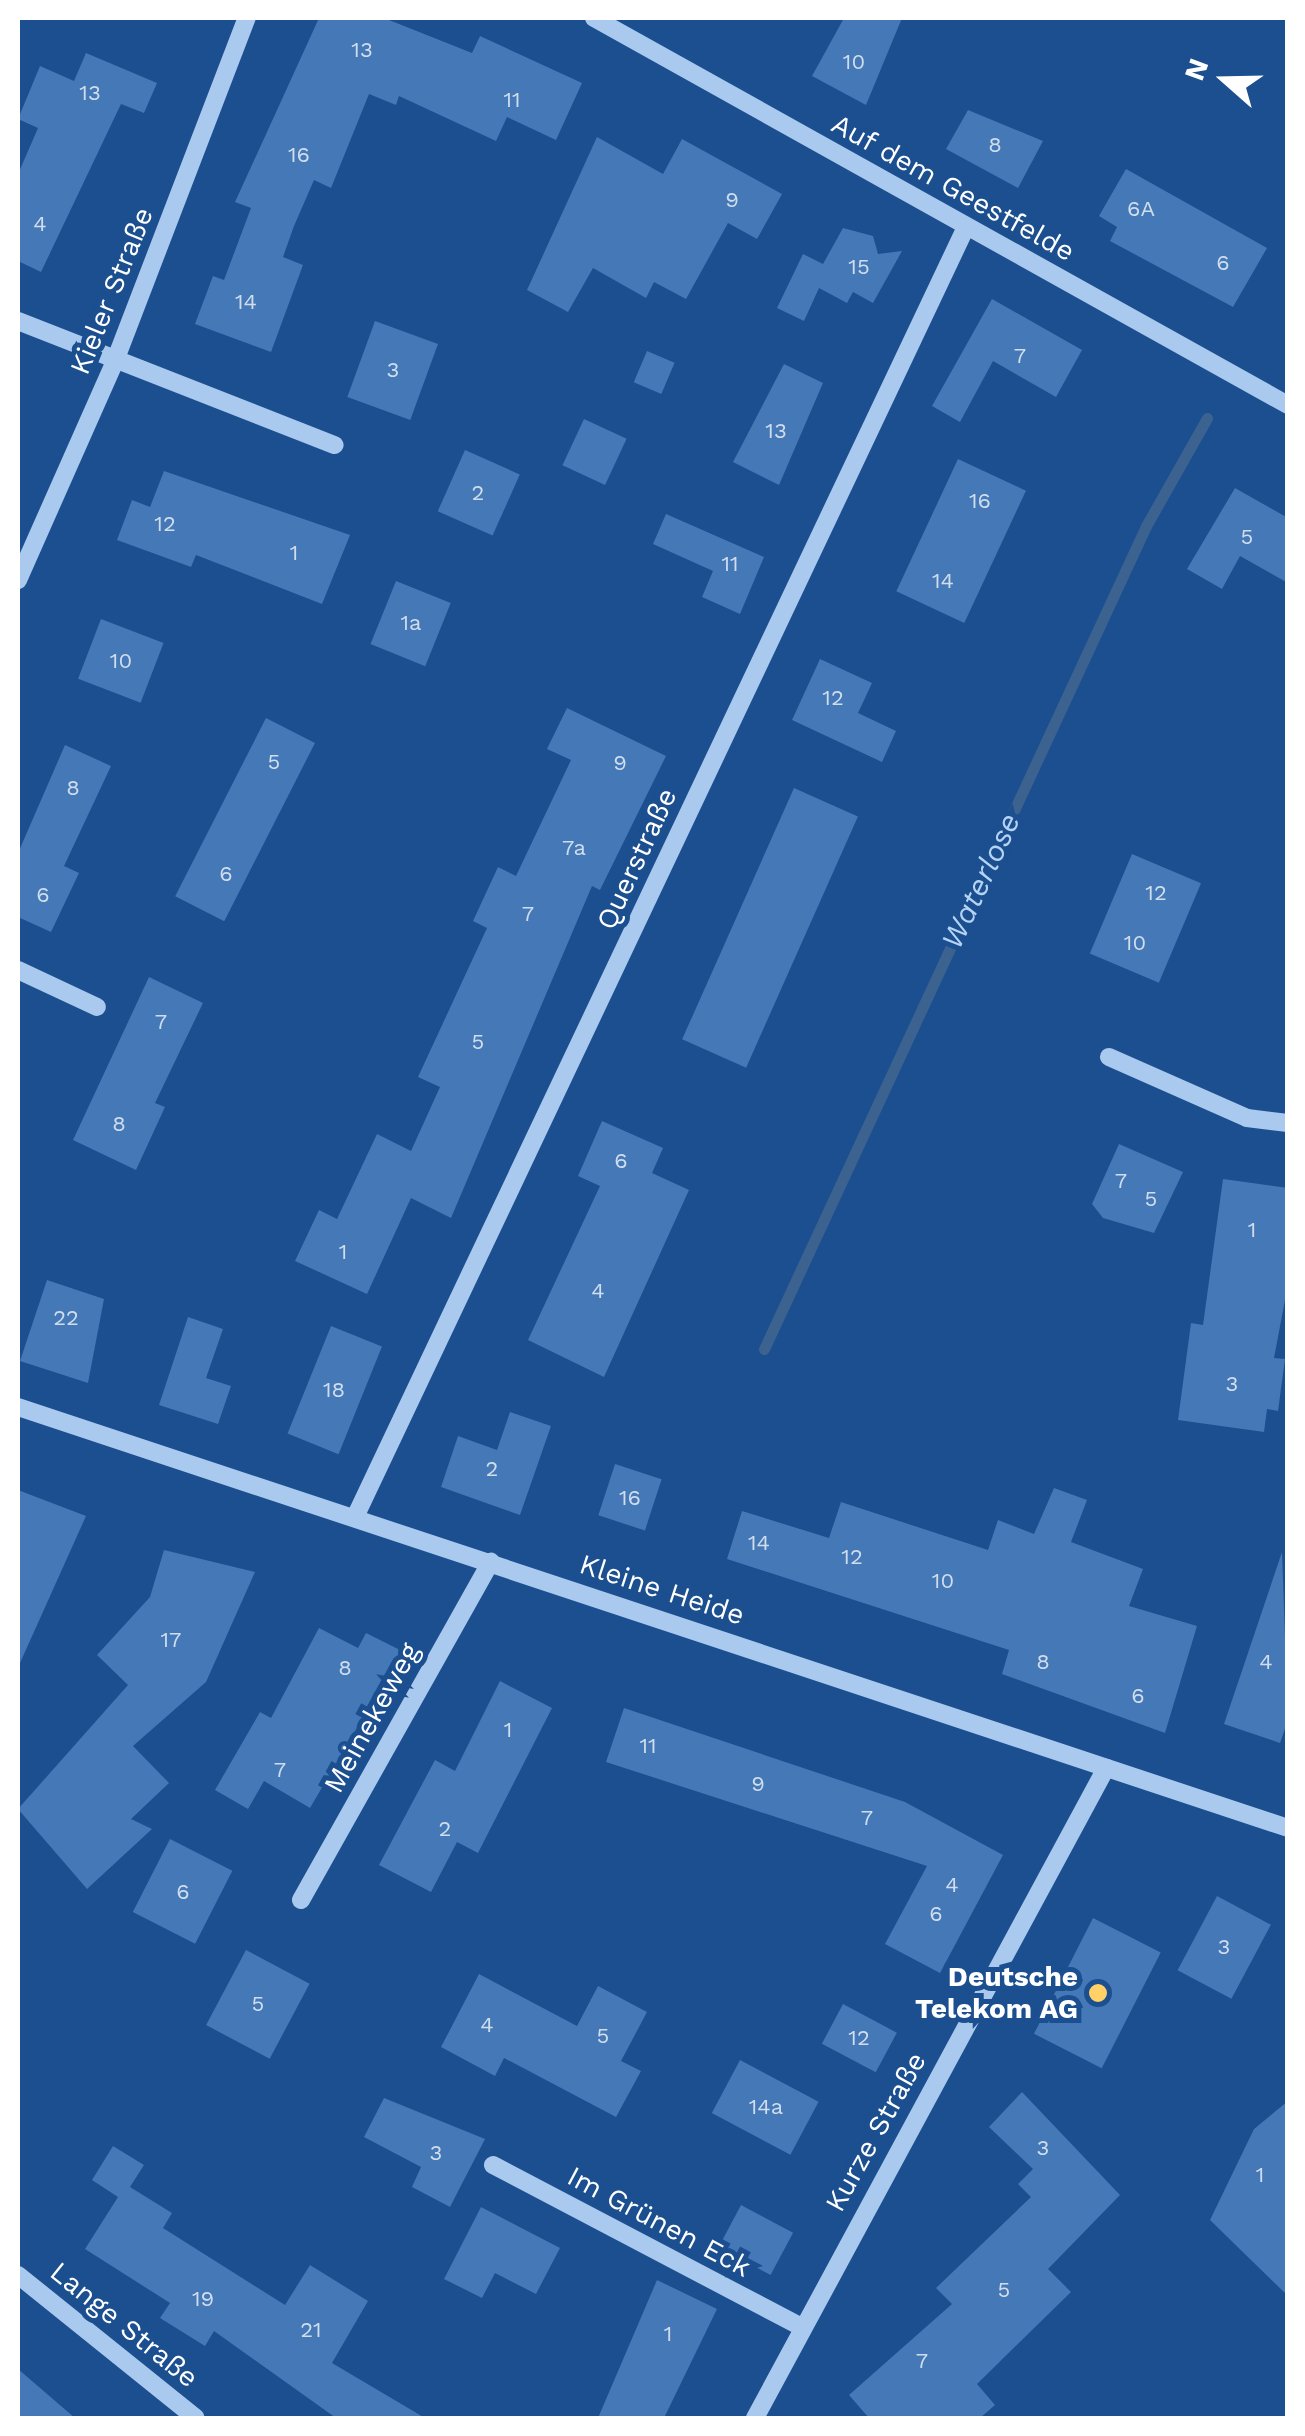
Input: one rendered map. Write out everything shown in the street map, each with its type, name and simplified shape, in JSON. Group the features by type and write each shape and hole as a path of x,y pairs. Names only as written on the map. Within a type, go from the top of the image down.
{"street":[{"name":"Kieler Straße","path":"18,580 115,361 248,18"},
{"name":"Auf dem Geestfelde","path":"594,18 1288,405"},
{"name":"Querstraße","path":"357,1513 966,227"},
{"path":"18,320 335,445"},
{"path":"18,970 97,1006"},
{"path":"1110,1056 1247,1118 1288,1123"},
{"name":"Kleine Heide","path":"18,1407 357,1513 491,1562 1288,1828"},
{"name":"Meinekeweg","path":"301,1900 491,1562"},
{"name":"Kurze Straße","path":"755,2418 800,2327 1106,1768"},
{"name":"Im Grünen Eck","path":"493,2165 800,2327"},
{"name":"Lange Straße","path":"18,2275 196,2418"}],"building":[{"path":"319,18 384,18 472,53 480,36 582,83 556,140 507,117 496,141 399,96 396,105 369,94 331,188 314,180 294,226 283,257 303,265 271,352 195,324 213,276 224,280 251,208 235,202"},
{"path":"844,18 902,18 866,105 812,76"},
{"path":"86,53 157,83 144,113 121,104 41,272 18,261 18,174 38,128 18,119 40,66 74,81"},
{"path":"968,110 1043,141 1018,188 946,149"},
{"path":"597,137 663,174 682,139 782,194 757,239 728,223 686,299 654,282 646,298 593,268 568,312 527,290"},
{"path":"1126,169 1267,248 1233,307 1110,241 1117,227 1099,216"},
{"path":"843,228 873,236 878,254 902,251 873,303 853,292 847,303 819,288 804,321 777,308 803,254 823,264"},
{"path":"992,299 1082,350 1056,397 993,361 960,422 932,406"},
{"path":"375,321 438,344 410,420 347,397"},
{"path":"647,351 675,363 661,394 634,382"},
{"path":"784,364 823,383 779,485 733,462"},
{"path":"584,419 627,439 605,485 562,465"},
{"path":"465,450 520,474 493,536 438,511"},
{"path":"958,459 1026,491 964,623 896,591"},
{"path":"164,471 350,535 322,604 196,555 191,567 117,540 132,500 150,507"},
{"path":"1235,488 1288,518 1288,583 1240,556 1222,589 1187,569"},
{"path":"666,514 764,557 740,614 702,597 713,571 653,544"},
{"path":"396,581 451,603 425,666 371,644"},
{"path":"101,619 164,643 141,703 78,679"},
{"path":"820,659 872,683 858,713 896,731 882,762 792,720"},
{"path":"567,708 666,756 600,890 592,886 451,1218 411,1198 367,1294 295,1261 319,1210 337,1219 377,1134 411,1151 440,1087 418,1077 487,928 473,921 498,867 516,876 571,760 547,749"},
{"path":"266,718 315,743 224,921 175,896"},
{"path":"65,745 111,766 64,866 79,873 51,932 18,917 18,853"},
{"path":"794,788 858,816 746,1068 682,1039"},
{"path":"1132,854 1201,883 1159,983 1090,953"},
{"path":"149,977 203,1003 155,1103 165,1107 136,1170 73,1140"},
{"path":"602,1121 663,1148 652,1173 689,1190 604,1377 528,1340 600,1186 578,1176"},
{"path":"1119,1144 1183,1172 1154,1233 1103,1218 1092,1204"},
{"path":"1223,1179 1288,1188 1288,1284 1274,1358 1285,1359 1278,1411 1267,1409 1264,1432 1178,1420 1191,1323 1203,1325"},
{"path":"47,1280 104,1299 88,1383 20,1361"},
{"path":"188,1317 223,1329 206,1378 231,1386 218,1424 159,1405"},
{"path":"331,1326 382,1347 339,1454 288,1434"},
{"path":"510,1412 551,1426 520,1515 441,1487 458,1436 497,1450"},
{"path":"615,1464 662,1479 645,1530 598,1515"},
{"path":"1054,1488 1087,1500 1071,1542 1143,1569 1129,1606 1197,1626 1165,1733 1002,1674 1009,1650 727,1559 742,1511 829,1538 841,1502 988,1550 998,1520 1034,1534"},
{"path":"18,1490 86,1516 20,1663 18,1662"},
{"path":"164,1550 255,1572 206,1682 133,1746 169,1783 131,1819 152,1829 87,1889 18,1809 128,1685 97,1655 150,1597"},
{"path":"1282,1552 1288,1720 1280,1743 1224,1724"},
{"path":"319,1628 358,1648 366,1633 402,1651 310,1808 264,1781 248,1809 215,1790 260,1712 271,1718"},
{"path":"500,1681 552,1708 478,1853 457,1842 431,1892 379,1865 435,1760 455,1771"},
{"path":"624,1708 905,1802 1003,1855 940,1973 885,1944 927,1866 606,1762"},
{"path":"170,1839 232,1871 195,1944 133,1912"},
{"path":"1217,1896 1271,1925 1231,1999 1178,1970"},
{"name":"Deutsche Telekom AG","path":"1093,1918 1161,1953 1102,2068 1034,2034"},
{"path":"246,1950 310,1984 270,2059 206,2025"},
{"path":"479,1974 577,2026 598,1986 647,2012 621,2061 641,2071 616,2117 504,2058 495,2076 441,2047"},
{"path":"843,2004 897,2033 876,2072 822,2044"},
{"path":"740,2060 819,2102 790,2155 712,2113"},
{"path":"1022,2092 1120,2195 1048,2269 1071,2292 977,2384 995,2405 980,2418 869,2418 849,2395 952,2304 936,2288 1031,2197 1018,2184 1033,2169 989,2127"},
{"path":"384,2098 485,2139 450,2207 412,2187 421,2167 364,2137"},
{"path":"1288,2101 1288,2296 1210,2220 1254,2129"},
{"path":"113,2146 144,2165 130,2187 172,2213 163,2228 285,2305 310,2265 368,2301 332,2363 425,2418 336,2418 214,2331 205,2346 160,2318 170,2303 85,2249 118,2197 92,2180"},
{"path":"741,2205 793,2233 771,2275 718,2247"},
{"path":"481,2207 560,2248 536,2294 495,2273 482,2298 444,2279"},
{"path":"657,2280 717,2309 664,2418 598,2418"},
{"path":"18,2369 75,2418 18,2418"}],"waterway":[{"name":"Waterlose","path":"764,1349 1146,526 1207,418"}],"place":[{"name":"Deutsche Telekom AG","path":"1098,1993"}]}
